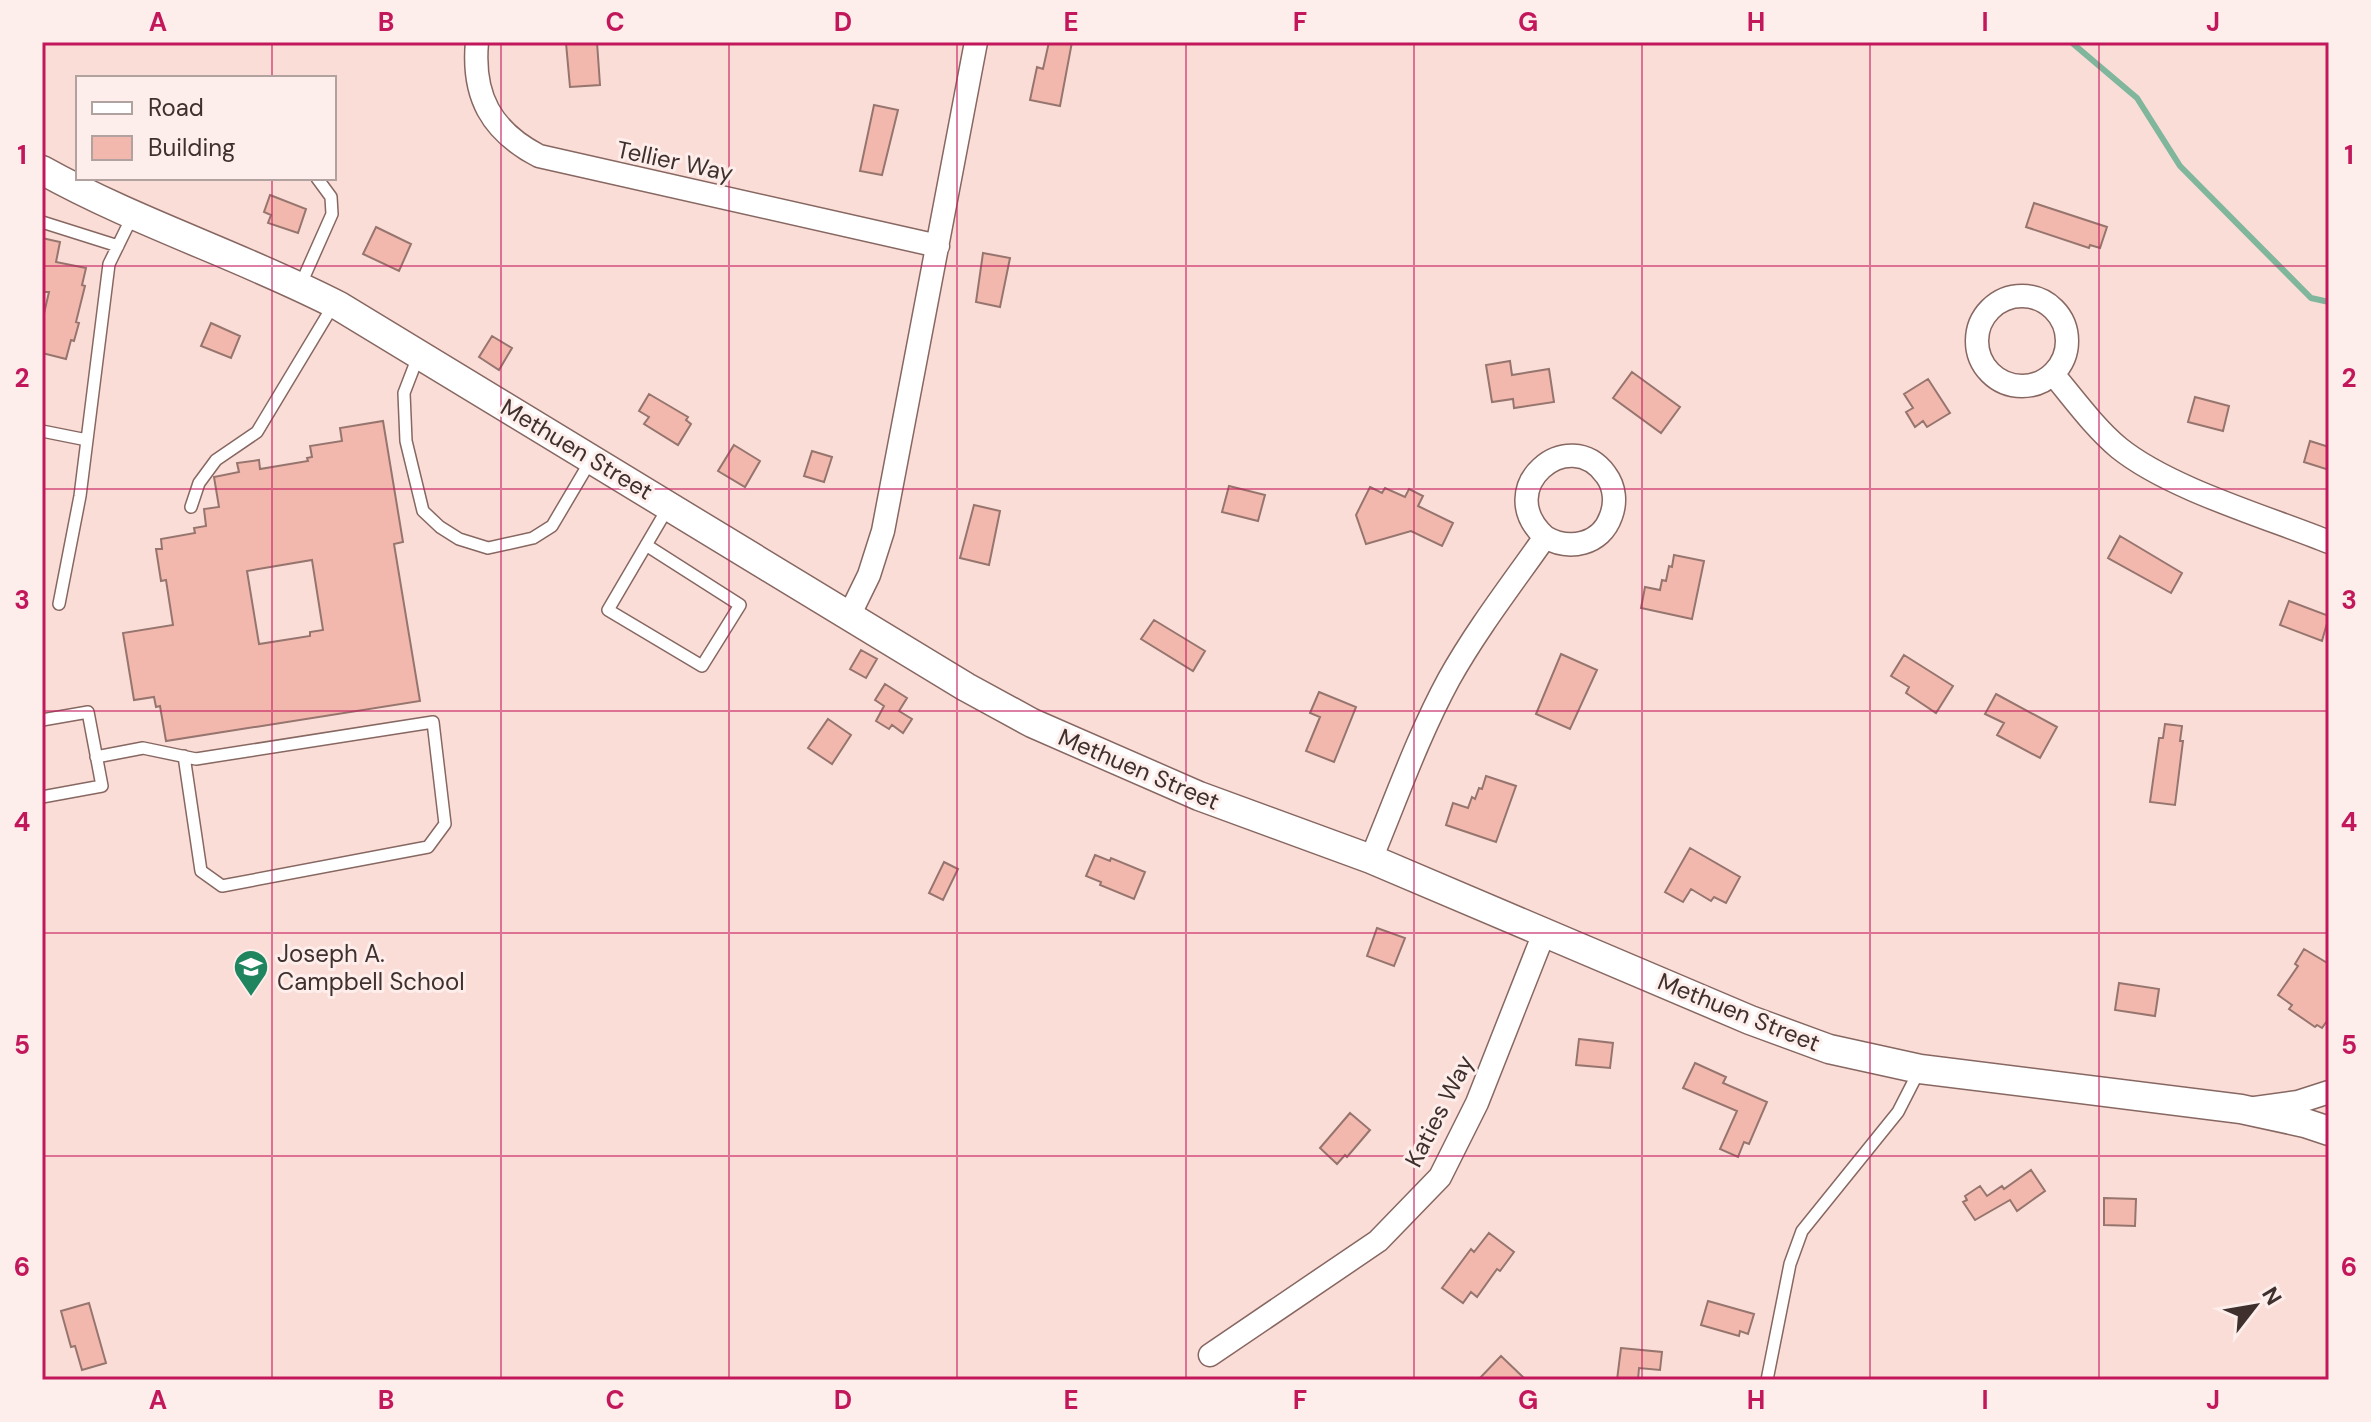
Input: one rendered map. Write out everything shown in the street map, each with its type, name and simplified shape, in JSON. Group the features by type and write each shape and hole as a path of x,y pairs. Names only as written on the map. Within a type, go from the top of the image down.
{"street":[{"name":"Tellier Way","path":"477,42 478,82 492,119 505,135 539,156 938,246"},
{"path":"849,616 869,575 883,531 976,42"},
{"name":"Methuen Street","path":"42,170 133,216 300,286 335,304 966,687 1032,723 1199,796 1371,859 1750,1020 1829,1049 1920,1069 2234,1108 2329,1131"},
{"path":"2013,296 2042,300 2054,309 2062,320 2066,349 2062,362 2053,374 2027,386 2012,385 1986,369 1979,355 1977,340 1987,312 2013,296"},
{"path":"2053,374 2101,431 2122,450 2181,484 2329,542"},
{"path":"1572,456 1598,466 1609,480 1614,498 1612,515 1603,531 1588,541 1571,545 1545,537 1532,523 1526,505 1528,487 1538,470 1553,460 1572,456"},
{"path":"1371,859 1432,713 1449,680 1483,625 1545,537"},
{"name":"Katies Way","path":"1210,1355 1378,1241 1440,1177 1477,1103 1544,933"},
{"path":"2234,1108 2269,1107 2329,1092"}],"lane":[{"path":"300,286 332,214 331,197 318,180"},
{"path":"59,604 80,496 109,264 133,216"},
{"path":"42,222 118,246"},
{"path":"191,507 199,483 216,460 257,432 335,304"},
{"path":"419,353 404,393 406,441 423,511 459,539 488,548 533,538 552,526 592,458"},
{"path":"42,431 87,440"},
{"path":"646,545 740,605 702,666 608,610 646,545 669,506"},
{"path":"42,720 88,712 102,786 42,797"},
{"path":"96,757 143,748 184,756 196,759 433,722 445,824 428,847 222,886 201,871 184,756"},
{"path":"1767,1380 1790,1264 1802,1231 1898,1112 1920,1069"}],"building":[{"path":"597,42 600,85 570,87 566,43"},
{"path":"1049,42 1072,42 1060,106 1030,100 1037,67 1043,69"},
{"path":"874,105 898,110 882,175 860,171"},
{"path":"270,195 306,209 298,233 268,223 271,215 264,212"},
{"path":"2034,203 2107,227 2100,248 2090,245 2089,248 2026,227"},
{"path":"376,227 411,244 399,271 363,254"},
{"path":"42,238 60,242 56,262 86,268 76,322 79,323 66,359 42,353 42,322 49,292 42,292"},
{"path":"983,253 1010,258 1000,307 976,302"},
{"path":"211,323 240,336 231,358 201,346"},
{"path":"492,336 512,348 499,370 479,357"},
{"path":"1510,361 1512,375 1549,369 1554,402 1514,408 1513,399 1492,402 1486,365"},
{"path":"1632,372 1680,407 1661,433 1613,398"},
{"path":"1928,379 1950,413 1927,427 1923,421 1915,427 1906,412 1913,408 1904,394"},
{"path":"649,394 688,417 686,420 691,424 678,445 644,424 649,417 639,411"},
{"path":"2195,397 2229,406 2223,431 2188,422"},
{"path":"383,421 403,542 394,544 420,701 166,741 160,706 156,707 154,697 134,700 123,633 173,625 166,580 161,581 156,549 162,549 161,539 195,533 194,528 206,526 204,509 219,507 214,477 239,472 237,463 259,460 260,469 308,461 307,458 312,457 310,446 342,441 340,428","holes":["312,560 323,630 310,632 310,636 259,644 247,571"]},
{"path":"2310,441 2329,447 2329,470 2304,462"},
{"path":"734,445 760,461 745,487 718,471"},
{"path":"812,451 832,457 824,482 804,476"},
{"path":"1229,486 1265,495 1258,521 1222,512"},
{"path":"1370,487 1382,493 1385,488 1405,497 1409,489 1423,496 1418,506 1453,523 1442,546 1411,531 1366,544 1356,515"},
{"path":"974,505 1000,511 989,565 960,558"},
{"path":"2120,536 2182,573 2171,593 2108,558"},
{"path":"1674,555 1704,561 1692,619 1641,608 1645,587 1660,590 1662,580 1666,581 1669,566 1672,567"},
{"path":"2289,601 2329,616 2322,641 2280,625"},
{"path":"1154,620 1205,651 1193,671 1141,639"},
{"path":"861,650 877,659 866,678 850,669"},
{"path":"1561,654 1597,670 1570,729 1536,714"},
{"path":"1904,655 1953,686 1936,713 1906,693 1909,687 1891,676"},
{"path":"885,684 907,698 899,711 912,719 903,733 892,725 889,729 876,721 884,706 875,700"},
{"path":"1319,692 1356,707 1334,762 1306,751 1320,717 1310,713"},
{"path":"1996,694 2057,727 2040,758 1997,735 2004,723 1985,714"},
{"path":"828,719 851,735 832,764 808,748"},
{"path":"2165,724 2182,726 2175,805 2150,802 2159,738 2163,738"},
{"path":"1486,776 1516,786 1496,842 1446,825 1453,803 1468,808 1472,797 1475,799 1479,788 1482,789"},
{"path":"1690,848 1740,877 1726,903 1714,897 1711,901 1691,889 1683,902 1665,892"},
{"path":"1095,855 1145,872 1134,899 1086,876"},
{"path":"944,862 958,869 943,900 929,893"},
{"path":"1377,928 1405,938 1394,966 1367,956"},
{"path":"2304,949 2329,964 2329,1018 2322,1028 2315,1027 2289,1009 2292,1005 2278,995 2298,966 2295,964"},
{"path":"2119,983 2159,989 2155,1016 2115,1010"},
{"path":"1579,1039 1613,1043 1610,1068 1576,1065"},
{"path":"1695,1063 1726,1077 1723,1083 1767,1102 1749,1144 1744,1142 1738,1157 1720,1149 1737,1111 1683,1088"},
{"path":"1350,1113 1370,1130 1337,1164 1320,1148"},
{"path":"2031,1170 2045,1191 2017,1211 2010,1200 1975,1220 1963,1202 1967,1200 1965,1196 1980,1186 1987,1196 2002,1186 2004,1189"},
{"path":"2104,1198 2136,1199 2135,1226 2104,1225"},
{"path":"1489,1233 1514,1252 1477,1297 1471,1292 1463,1303 1442,1288 1471,1249 1474,1252"},
{"path":"1708,1301 1754,1314 1748,1334 1740,1331 1739,1336 1701,1325"},
{"path":"89,1303 106,1363 82,1370 75,1346 71,1347 61,1311"},
{"path":"1621,1348 1662,1352 1660,1370 1639,1368 1638,1380 1617,1380"},
{"path":"1501,1356 1526,1380 1478,1380"}],"waterway":[{"path":"2071,42 2137,98 2180,166 2311,298 2329,302"}],"place":[{"name":"Joseph A. Campbell School","path":"251,998"}]}
